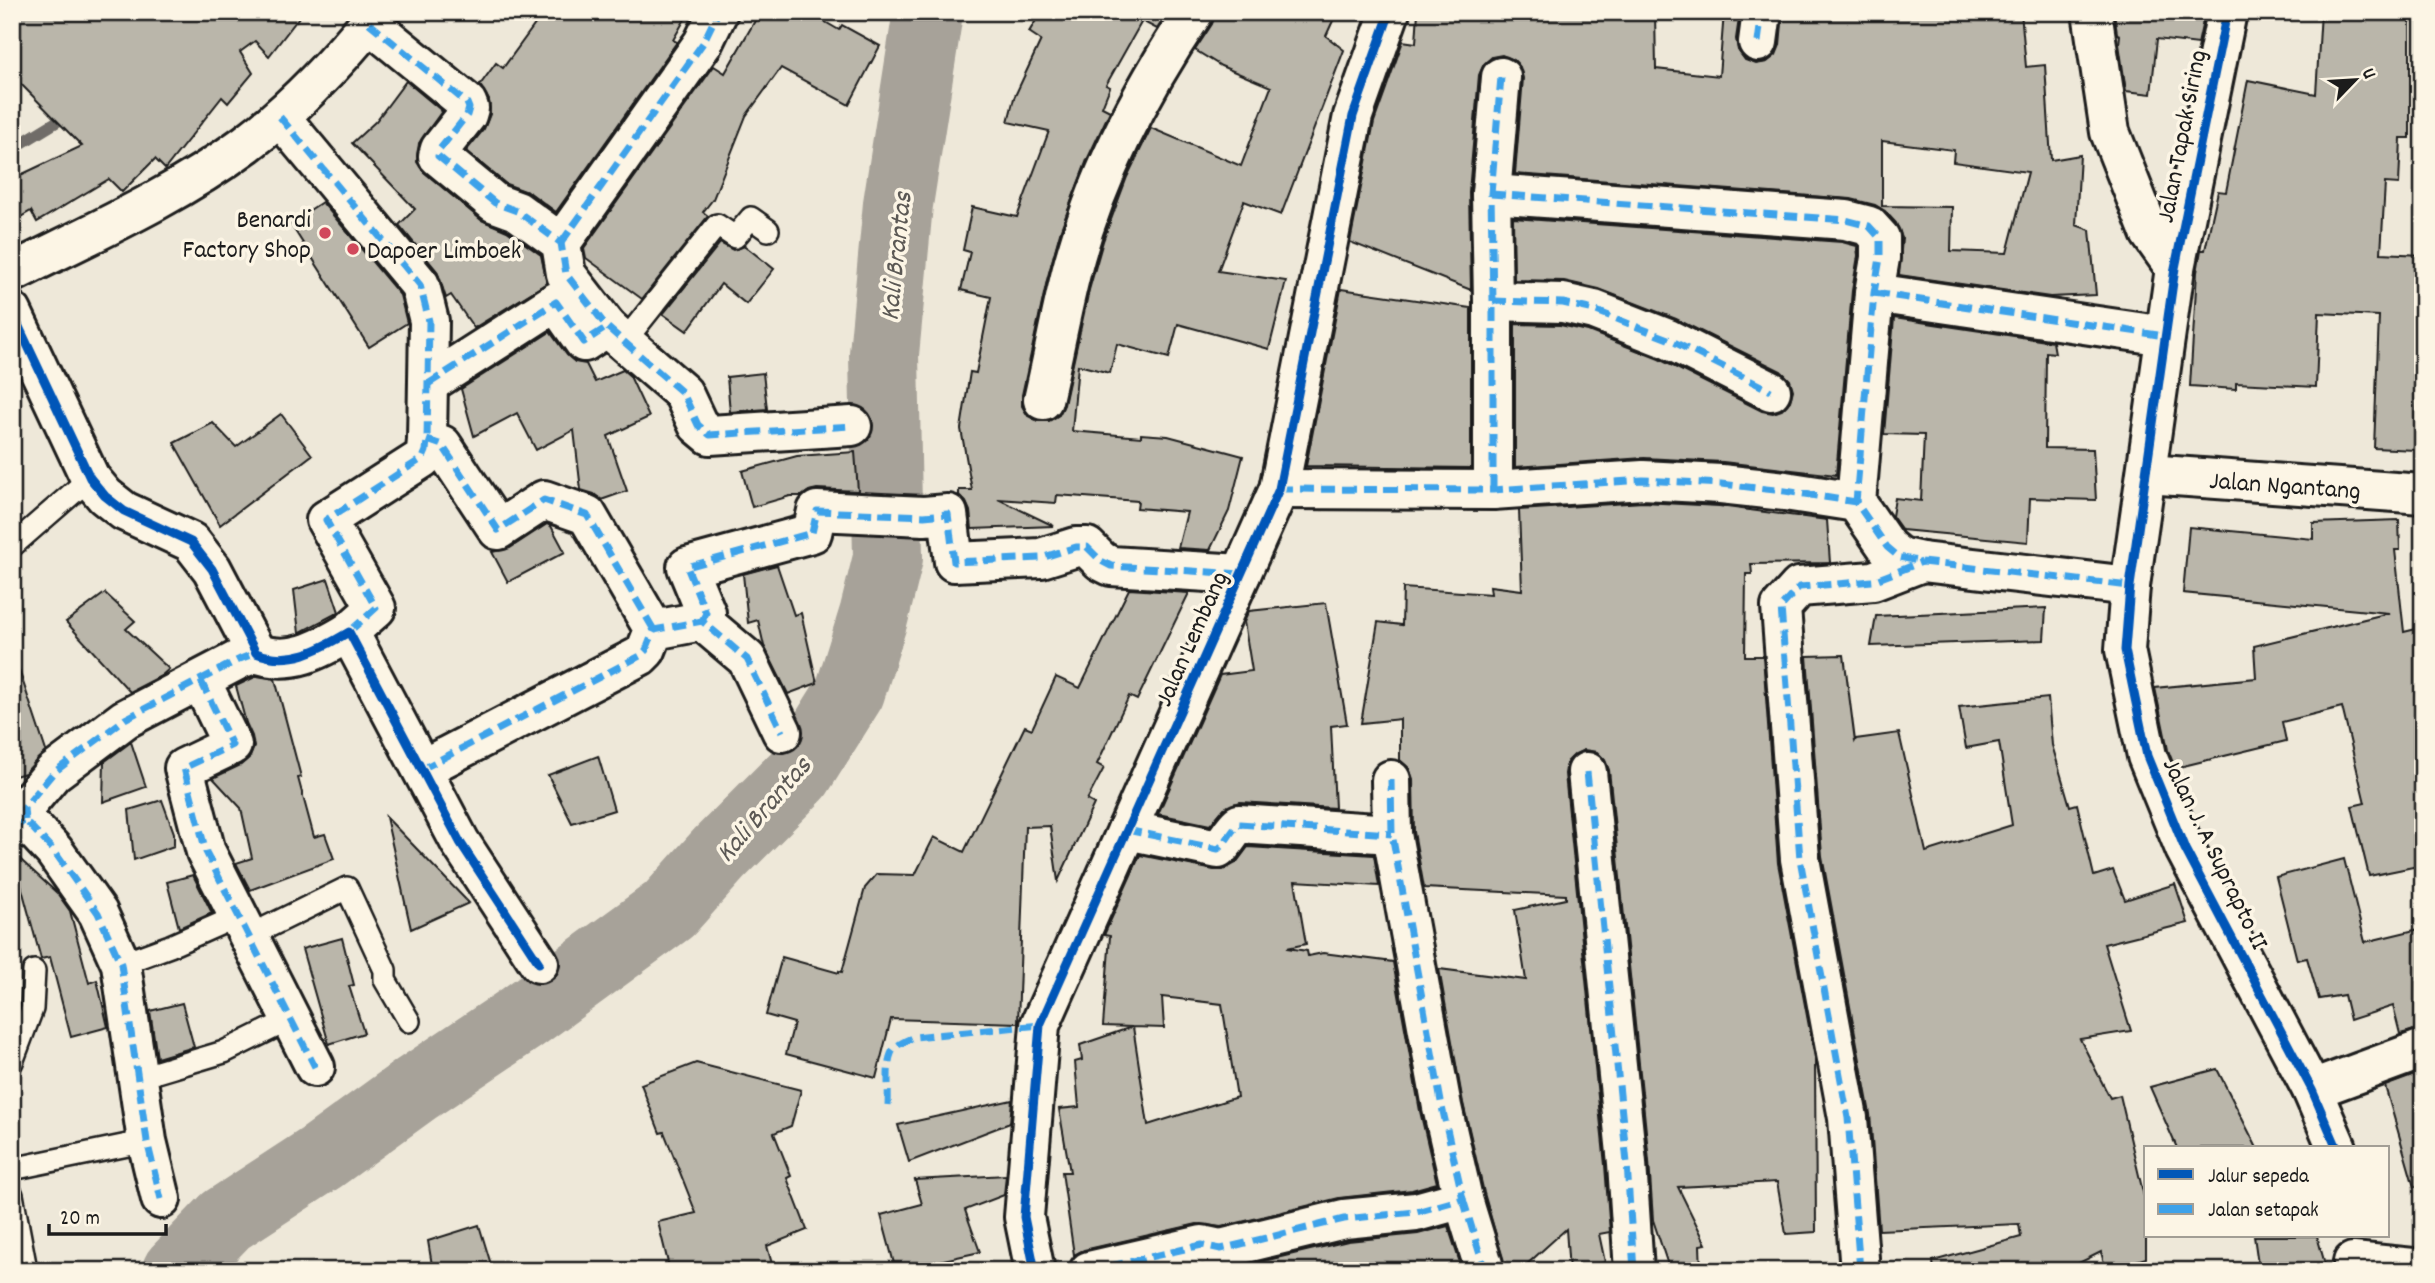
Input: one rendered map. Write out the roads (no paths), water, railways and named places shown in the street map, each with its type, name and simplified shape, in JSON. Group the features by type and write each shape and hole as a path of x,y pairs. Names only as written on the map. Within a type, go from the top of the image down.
{"street":[{"path":"718,12 703,43 561,243 566,274 616,335 683,393 698,425 710,435 852,426"},
{"path":"1043,400 1073,267 1097,195 1113,154 1164,56 1194,12"},
{"name":"Jalan Lembang","path":"1035,1271 1024,1217 1040,1025 1279,489 1353,116 1390,12"},
{"path":"2092,12 2110,132 2150,233 2175,268"},
{"name":"Jalan Tapak Siring","path":"2175,268 2227,12"},
{"path":"12,273 164,198 245,145 280,117 325,74 374,18 467,103 467,115 440,149 438,156 495,203 517,211 561,243"},
{"path":"1493,491 1491,194 1501,77"},
{"path":"12,312 90,478 105,496 124,511 191,542 212,569 256,653 271,659 299,657 324,648 349,632 376,607 326,520 423,458 427,440 429,321 420,285 280,117"},
{"path":"1491,194 1704,208 1869,226 1880,238 1880,258 1874,293 1856,502 1887,547 1899,557 1922,562 2130,586"},
{"name":"Jalan J. A Suprapto II","path":"2175,268 2130,586 2125,650 2147,756 2185,849 2312,1090 2336,1146"},
{"path":"1874,293 2165,336"},
{"path":"1493,301 1563,303 1594,310 1668,338 1771,391"},
{"path":"428,384 556,302 584,342 616,335"},
{"path":"427,440 442,445 498,530 544,500 587,515 654,630"},
{"name":"Jalan Ngantang","path":"2147,474 2423,494"},
{"path":"1279,489 1493,491 1643,480 1721,484 1856,502"},
{"path":"702,621 706,613 687,567 812,533 817,511 924,516 948,514 954,562 1041,558 1076,547 1087,547 1101,561 1111,566 1241,574"},
{"path":"1860,1271 1848,1118 1800,859 1781,607 1799,587 1873,581 1922,562"},
{"path":"654,630 702,621"},
{"path":"702,621 747,659 782,732"},
{"path":"422,769 640,656 646,650 654,630"},
{"path":"349,632 460,842 539,963"},
{"path":"161,1199 147,1141 121,964 98,913 54,851 18,825 24,808 53,773 125,719 256,653"},
{"path":"201,681 232,745 184,768 206,852 315,1067"},
{"path":"1587,772 1626,1163 1634,1271"},
{"path":"1391,780 1392,834 1442,1107 1463,1199 1485,1271"},
{"path":"1127,830 1218,849 1239,824 1392,834"},
{"path":"2312,1090 2423,1049"},
{"path":"1089,1271 1202,1245 1221,1249 1343,1219 1416,1212 1463,1199"},
{"path":"2352,1256 2423,1269"}],"lane":[{"path":"616,335 717,225 735,237 751,218 768,230"},
{"path":"12,546 90,478"},
{"path":"121,964 170,946 243,926 347,888 384,970 385,981 408,1021"},
{"path":"12,1062 33,1009 34,971"},
{"path":"137,1078 224,1052 291,1019"},
{"path":"12,1169 147,1141"},
{"path":"12,1195 25,1264"}],"waterway":[{"name":"Kali Brantas","path":"177,1271 226,1220 321,1158 416,1089 520,1019 669,910 719,854 798,775 850,692 888,558 884,354 898,204 928,12"},
{"path":"12,149 71,113"}],"place":[{"name":"Benardi Factory Shop","path":"325,233"},
{"name":"Dapoer Limboek","path":"353,249"}]}
